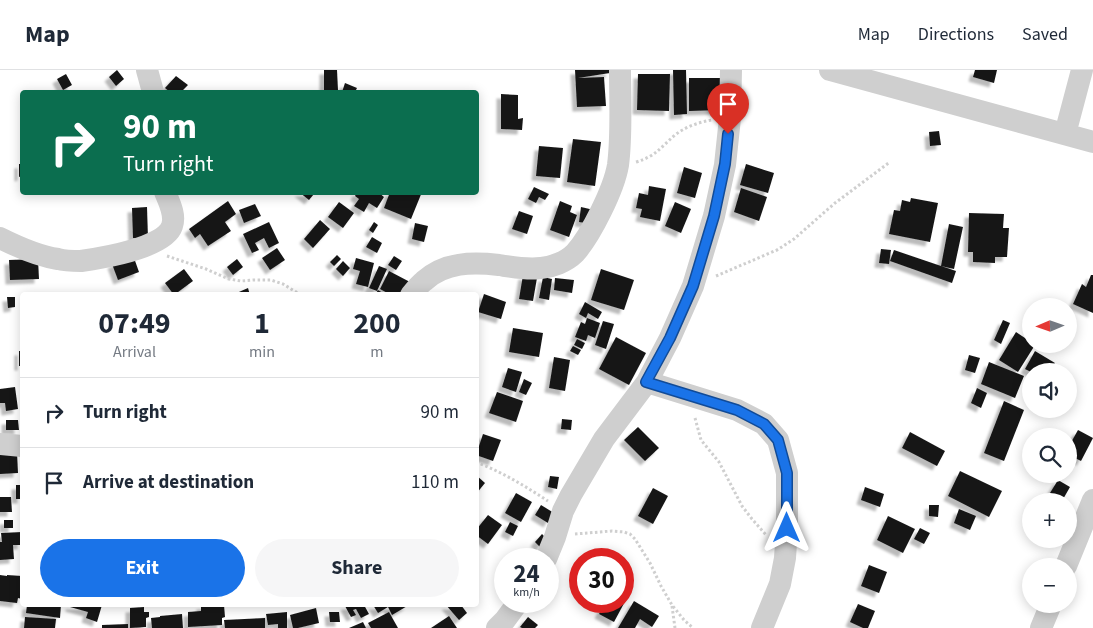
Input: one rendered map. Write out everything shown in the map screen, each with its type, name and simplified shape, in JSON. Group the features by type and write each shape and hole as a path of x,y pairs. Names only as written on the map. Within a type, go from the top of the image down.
{"street":[{"path":"147,70 152,90"},
{"path":"414,292 430,276 452,265 481,263 515,268 540,268 559,264 574,254 591,231 608,193 617,166 620,138 620,70"},
{"path":"550,548 563,511 571,495 604,439 646,382 670,338 693,286 714,216 725,164 730,118 731,70"},
{"path":"830,70 899,79 1093,142"},
{"path":"1066,134 1082,70"},
{"path":"0,238 32,252 58,260 79,261 143,248 159,240 170,231 173,225 173,213 166,195"},
{"path":"646,382 737,410 764,424 778,440 787,473 786,558 780,584 762,628"},
{"path":"0,444 20,446"},
{"path":"1069,558 1093,500"},
{"path":"497,628 510,613"},
{"path":"1040,628 1046,613"}],"path":[{"path":"617,166 646,159 656,153 677,134 689,127 703,122 730,118"},
{"path":"693,286 777,250 794,239 834,202 890,162"},
{"path":"143,248 206,269 229,279 241,281 271,280 284,284 296,292"},
{"path":"691,412 696,419 699,437 719,462 742,506 786,558"},
{"path":"479,463 517,482 563,511"},
{"path":"555,537 612,531 630,534 642,550 672,605 692,628"},
{"path":"672,605 675,628"}],"building":[{"path":"117,70 124,79 116,86 109,77"},
{"path":"324,70 337,70 338,90 324,90"},
{"path":"575,70 610,70 610,73 578,78 604,77 606,106 577,107"},
{"path":"673,70 686,70 687,114 674,115"},
{"path":"975,70 997,70 994,83 973,77"},
{"path":"66,74 72,85 63,90 57,79"},
{"path":"638,74 670,74 669,111 637,110"},
{"path":"176,76 188,85 183,90 168,90 165,88"},
{"path":"689,78 720,78 720,110 689,111"},
{"path":"345,83 357,88 356,90 343,90"},
{"path":"501,94 518,95 518,119 523,118 522,130 501,129"},
{"path":"939,131 941,145 930,146 929,132"},
{"path":"573,139 601,142 595,186 567,182"},
{"path":"539,146 563,148 560,178 536,176"},
{"path":"746,164 774,173 768,193 740,185"},
{"path":"684,167 702,173 695,198 677,193"},
{"path":"649,186 666,189 660,221 640,217 642,209 636,208 639,193 648,195"},
{"path":"534,187 549,194 545,200 539,197 536,203 528,199"},
{"path":"741,188 767,197 759,221 734,212"},
{"path":"303,195 313,195 309,200"},
{"path":"382,195 384,197 377,208 369,203 364,212 354,206 359,199 355,196"},
{"path":"389,195 421,195 411,219 384,208"},
{"path":"911,198 938,203 930,242 889,234 894,210 900,211 902,200 910,202"},
{"path":"228,201 236,214 225,222 231,231 208,246 200,234 195,238 189,229"},
{"path":"560,201 572,206 570,212 577,215 569,237 550,230"},
{"path":"339,202 354,213 343,228 328,217"},
{"path":"675,202 691,209 681,233 665,226"},
{"path":"255,204 261,216 244,223 239,210"},
{"path":"147,207 148,238 133,238 132,208"},
{"path":"581,207 594,210 592,224 579,222"},
{"path":"519,211 533,216 527,234 512,229"},
{"path":"969,213 1004,214 1003,228 1009,228 1007,257 995,257 995,263 973,262 973,252 968,252"},
{"path":"320,220 330,229 313,248 304,239"},
{"path":"269,222 279,243 269,248 264,238 255,243 259,250 252,253 243,234"},
{"path":"374,222 378,225 373,233 369,230"},
{"path":"415,223 428,226 424,242 412,239"},
{"path":"949,224 963,227 954,269 941,266"},
{"path":"372,237 382,243 377,253 366,247"},
{"path":"277,248 285,260 270,270 262,258"},
{"path":"881,249 891,250 889,264 879,263"},
{"path":"894,250 956,271 952,283 890,261"},
{"path":"133,255 139,272 118,280 112,264"},
{"path":"337,255 341,259 334,266 330,262"},
{"path":"394,256 402,261 396,270 388,265"},
{"path":"356,258 374,263 368,287 356,284 360,271 353,269"},
{"path":"38,259 39,279 10,280 9,260"},
{"path":"237,259 243,267 233,275 227,267"},
{"path":"343,261 350,268 343,276 336,269"},
{"path":"379,266 387,269 377,291 369,288"},
{"path":"184,269 193,281 178,292 172,292 165,283"},
{"path":"601,269 634,280 624,310 591,300"},
{"path":"389,271 410,282 405,292 386,292 380,289"},
{"path":"523,275 537,278 533,301 519,299"},
{"path":"1091,275 1093,275 1093,313 1078,306 1078,298 1076,298 1082,284 1086,287"},
{"path":"543,277 552,279 549,300 539,298"},
{"path":"555,278 574,280 572,293 554,290"},
{"path":"248,288 249,292 239,292"},
{"path":"484,294 506,302 501,319 479,312"},
{"path":"7,297 15,297 15,307 8,308"},
{"path":"585,302 602,312 598,319 588,313 586,318 579,314"},
{"path":"587,318 600,323 595,338 588,335 586,341 575,337 581,322 585,324"},
{"path":"1003,320 1010,323 1001,344 994,340"},
{"path":"603,321 614,324 606,349 595,345"},
{"path":"513,328 543,333 539,357 509,352"},
{"path":"1016,332 1022,336 1022,353 1030,353 1018,372 999,360"},
{"path":"616,337 646,353 629,385 599,369"},
{"path":"577,339 585,343 582,349 574,345"},
{"path":"573,346 581,350 578,355 570,351"},
{"path":"1034,353 1038,353 1055,363 1028,363"},
{"path":"969,355 980,358 975,373 965,370"},
{"path":"554,357 570,360 565,391 549,388"},
{"path":"989,362 1022,375 1022,381 1015,398 981,384"},
{"path":"508,368 522,372 516,392 502,387"},
{"path":"524,379 532,383 526,395 519,392"},
{"path":"15,387 18,409 6,411 5,403 0,403 0,389"},
{"path":"977,388 987,393 981,408 971,403"},
{"path":"497,392 523,401 516,422 489,413"},
{"path":"1004,401 1022,409 1022,415 1004,461 984,453"},
{"path":"562,419 572,420 571,430 561,429"},
{"path":"6,420 18,420 19,430 6,430"},
{"path":"638,427 659,448 645,461 624,440"},
{"path":"1078,430 1093,438 1081,461 1077,459"},
{"path":"910,432 945,451 937,466 902,448"},
{"path":"483,434 501,440 493,461 479,456 479,446"},
{"path":"17,452 18,473 0,474 0,454"},
{"path":"960,471 1002,491 989,517 948,496"},
{"path":"550,476 559,477 557,489 548,487"},
{"path":"479,478 485,483 479,490"},
{"path":"1056,483 1063,483 1070,487 1067,493 1050,493"},
{"path":"16,485 20,485 20,499 16,499"},
{"path":"865,487 884,494 880,507 861,500"},
{"path":"653,488 668,496 653,524 638,516"},
{"path":"516,493 532,502 521,522 505,513"},
{"path":"0,497 11,497 12,512 0,512"},
{"path":"541,505 554,513 548,523 535,515"},
{"path":"929,505 939,505 938,517 929,516"},
{"path":"959,509 976,516 970,530 954,523"},
{"path":"488,515 502,525 488,544 479,537 479,526"},
{"path":"888,516 915,529 903,553 877,540"},
{"path":"4,520 13,520 13,528 4,528"},
{"path":"510,522 518,526 513,536 505,532"},
{"path":"920,528 930,533 924,544 914,539"},
{"path":"20,532 20,545 13,545 14,559 0,560 1,533"},
{"path":"542,534 547,539 540,547 535,542"},
{"path":"869,565 887,572 879,593 861,586"},
{"path":"0,575 20,576 20,598 18,598 17,603 0,601"},
{"path":"634,601 659,616 652,627 640,619 635,628 618,628 627,613 634,613"},
{"path":"858,604 875,611 868,628 863,628 850,622"},
{"path":"27,607 61,607 60,618 26,613"},
{"path":"70,607 101,607 97,622 86,618 88,612"},
{"path":"144,607 144,612 149,612 149,617 146,618 146,627 130,628 130,608"},
{"path":"201,607 224,607 225,617 222,618 222,625 188,627 188,612 201,611"},
{"path":"346,607 365,607 369,614 361,618 356,609 353,610 356,615 351,617"},
{"path":"374,607 388,607 378,613"},
{"path":"388,607 406,607 392,615"},
{"path":"448,607 462,607 467,613 459,620"},
{"path":"316,608 319,623 293,628 290,615"},
{"path":"287,612 287,628 278,628 278,624 268,625 266,614"},
{"path":"329,612 339,612 340,622 330,622"},
{"path":"389,612 398,628 371,628 368,623"},
{"path":"600,613 619,613 614,622"},
{"path":"182,614 183,628 152,628 151,618"},
{"path":"449,616 457,628 431,628"},
{"path":"25,617 56,619 55,628 24,628"},
{"path":"528,617 538,625 535,628 520,627"},
{"path":"265,618 265,628 225,628 224,620"},
{"path":"363,622 366,628 349,628"},
{"path":"128,624 128,628 102,628 102,625"}],"route":[{"path":"728,134 725,164 714,216 693,286 670,338 646,382 737,410 764,424 778,440 787,473 787,528"}]}
